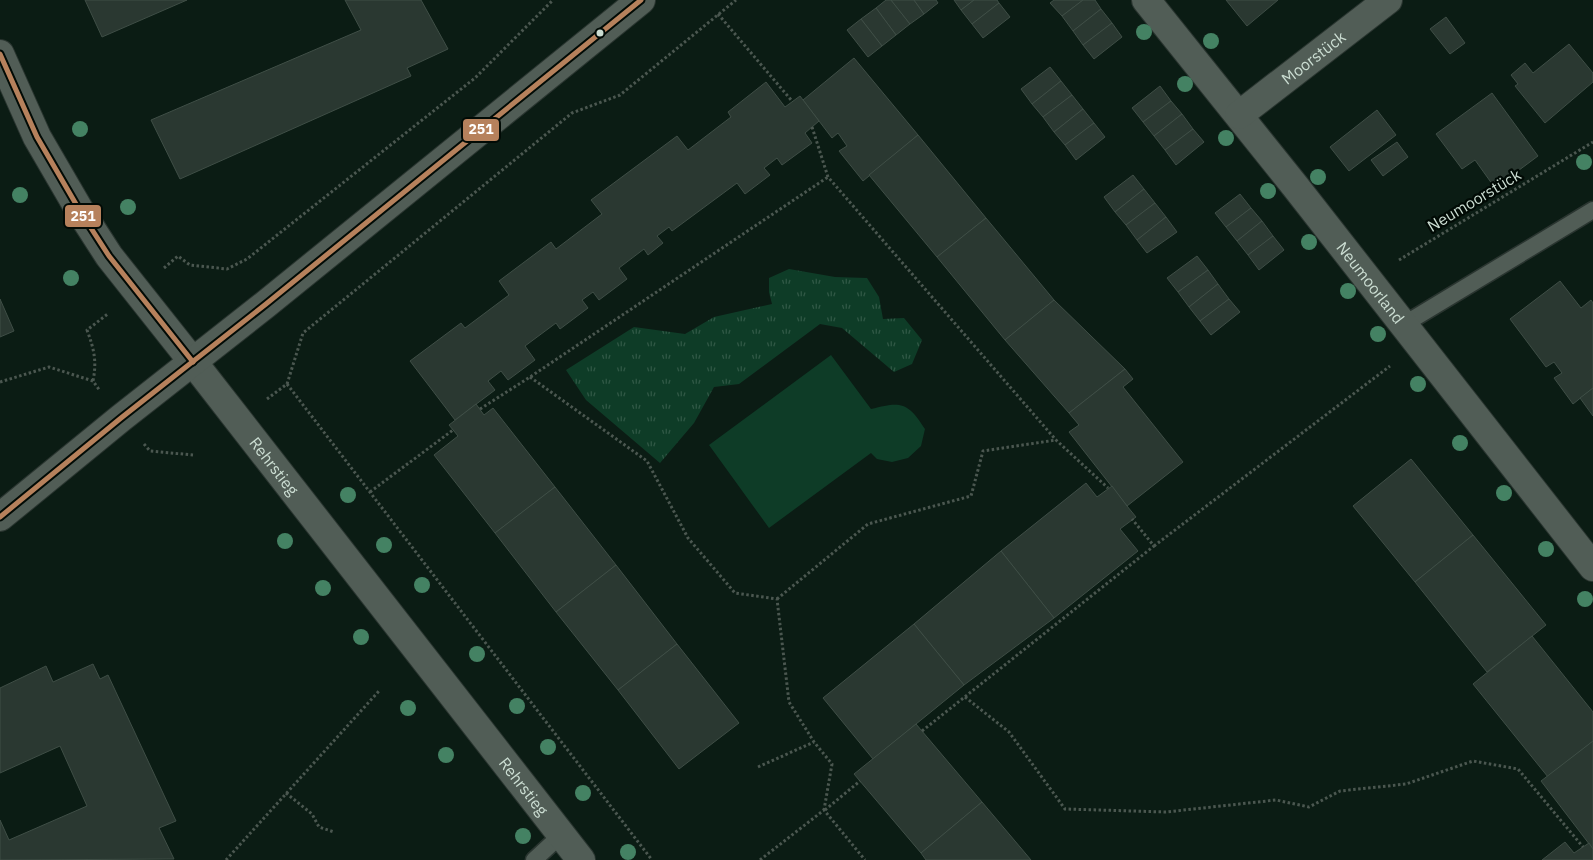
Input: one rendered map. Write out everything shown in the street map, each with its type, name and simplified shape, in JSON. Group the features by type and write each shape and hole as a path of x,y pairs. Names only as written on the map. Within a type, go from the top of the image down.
{"street":[{"path":"0,517 641,0"},
{"name":"Neumoorland","path":"1146,0 1239,115 1593,567"},
{"name":"Moorstück","path":"1239,115 1388,0"},
{"name":"Rehrstieg","path":"0,54 37,137 80,211 109,256 581,860"}],"lane":[{"path":"1403,325 1593,210"},
{"path":"534,860 561,835"}],"path":[{"path":"93,381 95,369 94,349 87,330 178,256 190,265 227,270 247,259 475,78 553,0"},
{"path":"272,395 287,384 303,333 572,113 620,95 736,0"},
{"path":"718,14 792,101"},
{"path":"812,127 828,177 1056,440 1108,488"},
{"name":"Neumoorstück","path":"1367,279 1593,142"},
{"path":"480,409 828,177"},
{"path":"922,731 1154,546 1394,363 1403,325"},
{"path":"530,377 646,461 688,538 734,593 777,599 868,524 971,496 983,451 1056,440"},
{"path":"287,384 652,860"},
{"path":"370,492 453,430"},
{"path":"1132,520 1154,546"},
{"path":"777,599 789,702 814,742 832,764 824,810 865,860"},
{"path":"226,860 379,691"},
{"path":"965,697 1009,732 1064,810 1166,812 1276,800 1309,807 1340,792 1406,784 1473,762 1518,768 1583,847"},
{"path":"758,767 814,742"},
{"path":"760,860 860,781"},
{"path":"286,793 312,814 319,827 334,832"}],"green space":[{"path":"789,269 835,277 867,278 879,297 883,319 904,318 922,340 912,364 894,372 842,328 820,324 739,384 714,387 694,423 660,463 586,400 566,370 634,327 685,334 714,317 772,304 769,292 769,278"},
{"path":"831,355 871,409 897,405 903,406 914,413 925,429 921,446 908,458 892,462 877,459 871,453 769,528 709,445"}],"building":[{"path":"85,0 187,0 102,37"},
{"path":"345,0 421,0 448,49 407,68 411,76 180,179 151,120 361,30"},
{"path":"886,0 891,0 910,24 896,35 876,8"},
{"path":"891,0 914,0 924,14 910,24"},
{"path":"914,0 936,0 938,3 924,14"},
{"path":"954,0 974,0 961,10"},
{"path":"974,0 997,0 999,3 972,24 961,10"},
{"path":"1054,0 1083,0 1062,16 1050,3"},
{"path":"1083,0 1095,0 1101,9 1073,31 1062,16"},
{"path":"1226,0 1278,0 1247,26"},
{"path":"999,3 1010,17 983,38 972,24"},
{"path":"876,8 896,35 882,46 861,19"},
{"path":"1101,9 1112,23 1083,45 1073,31"},
{"path":"1446,17 1465,43 1450,54 1430,29"},
{"path":"861,19 882,46 868,57 847,30"},
{"path":"1112,23 1122,37 1094,59 1083,45"},
{"path":"1569,44 1593,73 1593,82 1545,123 1515,86 1518,84 1511,75 1525,63 1533,73"},
{"path":"854,58 918,135 863,181 839,151 847,146 838,133 832,138 803,100"},
{"path":"1050,67 1061,81 1032,104 1021,89"},
{"path":"1061,81 1072,95 1043,117 1032,104"},
{"path":"766,82 785,107 800,96 819,121 805,133 812,143 782,165 777,158 764,168 770,175 745,194 737,183 672,231 669,227 657,236 663,243 648,255 644,249 619,268 627,279 599,300 593,292 582,300 588,308 560,329 556,323 525,346 535,360 508,380 501,371 488,381 495,390 455,420 410,361 461,323 465,328 509,295 499,281 551,242 556,249 602,214 591,200 677,136 688,150 731,117 728,112"},
{"path":"1160,86 1171,101 1143,122 1132,108"},
{"path":"1492,93 1538,156 1495,188 1475,160 1462,169 1436,134"},
{"path":"1072,95 1083,109 1054,132 1043,117"},
{"path":"1171,101 1182,114 1154,136 1143,122"},
{"path":"1083,109 1094,123 1065,145 1054,132"},
{"path":"1377,110 1396,135 1349,171 1330,147"},
{"path":"1182,114 1193,129 1165,150 1154,136"},
{"path":"1094,123 1105,137 1076,160 1065,145"},
{"path":"1193,129 1204,142 1176,165 1165,150"},
{"path":"918,135 986,218 937,257 869,175"},
{"path":"1397,142 1408,157 1383,176 1371,160"},
{"path":"1133,175 1144,189 1115,212 1104,197"},
{"path":"1144,189 1155,203 1126,225 1115,212"},
{"path":"1240,194 1251,208 1226,227 1215,213"},
{"path":"1155,203 1166,217 1137,240 1126,225"},
{"path":"1251,208 1262,221 1237,241 1226,227"},
{"path":"1166,217 1177,232 1147,253 1137,240"},
{"path":"986,218 1054,300 1005,340 937,257"},
{"path":"1262,221 1273,236 1248,255 1237,241"},
{"path":"1273,236 1284,250 1259,270 1248,255"},
{"path":"1197,256 1208,270 1178,292 1167,278"},
{"path":"1208,270 1218,284 1189,307 1178,292"},
{"path":"1560,281 1581,308 1591,300 1593,303 1593,388 1573,404 1554,378 1562,373 1554,362 1546,367 1510,319"},
{"path":"1218,284 1229,299 1200,321 1189,307"},
{"path":"0,299 14,331 0,337"},
{"path":"1229,299 1240,312 1211,335 1200,321"},
{"path":"1054,300 1125,369 1069,413 1005,340"},
{"path":"1125,369 1133,379 1123,387 1183,462 1127,506 1069,432 1079,425 1069,413"},
{"path":"1593,388 1593,416 1580,398"},
{"path":"476,404 484,415 493,408 555,487 495,533 434,455 458,436 449,425"},
{"path":"1411,459 1473,535 1415,582 1353,506"},
{"path":"1086,483 1097,497 1112,486 1136,517 1120,529 1138,551 1054,618 1001,551"},
{"path":"555,487 616,565 556,612 495,533"},
{"path":"1473,535 1546,625 1487,672 1415,582"},
{"path":"1001,551 1054,618 964,685 914,624"},
{"path":"616,565 677,644 618,690 556,612"},
{"path":"914,624 964,685 873,759 823,698"},
{"path":"1532,636 1593,712 1593,741 1548,777 1473,684"},
{"path":"677,644 739,723 679,769 618,690"},
{"path":"93,664 100,679 108,675 176,821 159,828 174,859 0,860 0,820 9,840 87,806 60,746 0,773 0,688 46,666 53,682"},
{"path":"916,724 982,802 921,853 854,774"},
{"path":"1593,741 1593,849 1541,781"},
{"path":"982,802 1031,860 926,860 921,853"},
{"path":"1565,842 1574,853 1589,843 1593,849 1593,860 1542,860"}],"transit line":[{"name":"251","path":"0,517 641,0"},
{"name":"251","path":"0,54 37,137 80,211 109,256 193,362"}]}
